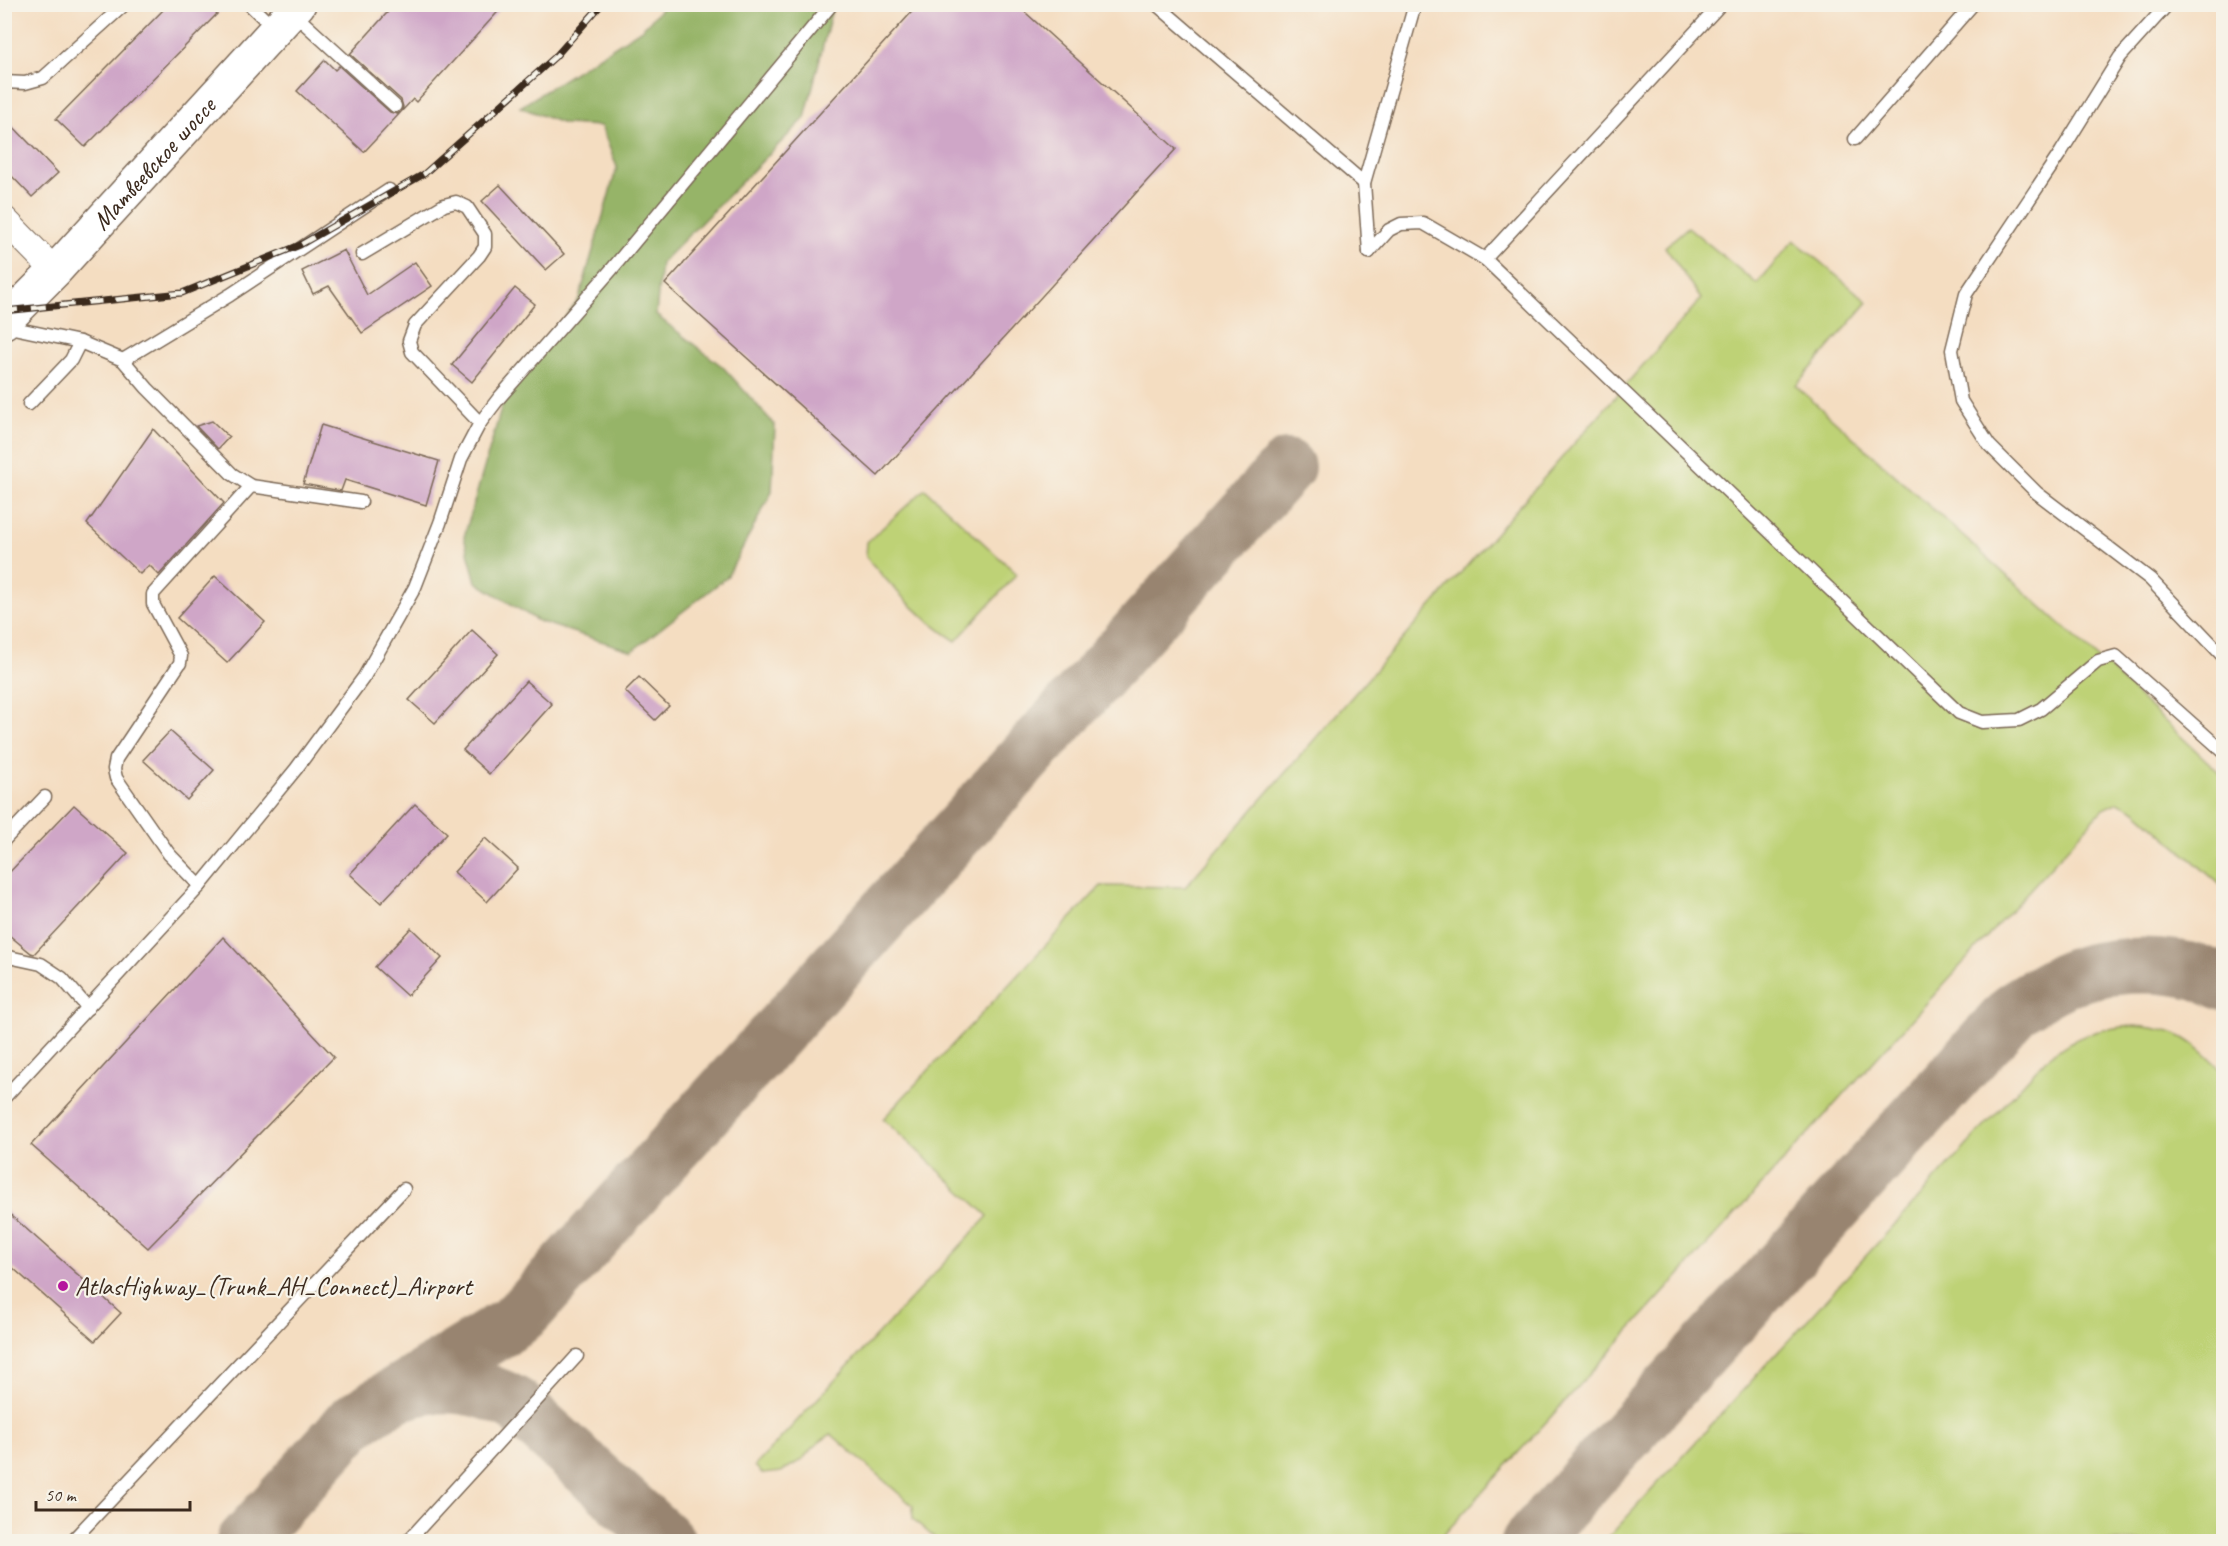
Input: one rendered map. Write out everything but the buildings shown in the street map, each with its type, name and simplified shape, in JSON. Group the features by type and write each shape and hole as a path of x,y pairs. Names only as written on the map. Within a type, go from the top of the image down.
{"main road":[{"name":"Матвеевское шоссе","path":"4,324 289,15"}],"street":[{"path":"4,219 55,271"}],"lane":[{"path":"4,82 25,83 43,78 125,4"},
{"path":"249,4 289,15 395,106"},
{"path":"4,1098 200,886 296,769 363,676 415,587 440,523 461,459 480,423 832,4"},
{"path":"1156,4 1364,183"},
{"path":"1415,4 1364,183 1369,252 1389,230 1401,224 1423,223 1485,259 1959,713 1983,722 2019,720 2041,709 2098,661 2116,656 2223,752"},
{"path":"1485,259 1721,4"},
{"path":"1855,139 1973,4"},
{"path":"2168,4 2120,57 2061,152 1966,294 1952,350 1961,401 1989,445 2037,493 2150,579 2223,657"},
{"path":"123,360 230,295 389,190"},
{"path":"362,254 444,205 456,202 466,207 485,234 485,247 479,256 415,325 409,341 412,352 480,423"},
{"path":"4,324 80,342 123,360 147,388 232,474 251,486 361,502"},
{"path":"29,404 71,360 80,342"},
{"path":"200,886 169,854 116,778 114,769 116,759 180,663 181,656 153,604 153,594 251,486"},
{"path":"4,840 45,797"},
{"path":"4,956 41,964 62,978 88,1008"},
{"path":"71,1542 405,1189"},
{"path":"407,1542 577,1356"}],"green space":[{"path":"665,5 833,5 805,118 661,263 656,315 723,367 775,425 772,492 727,577 632,651 538,621 476,582 464,537 504,399 579,299 617,167 601,126 564,124 520,107 642,29"},
{"path":"1688,227 1757,284 1794,240 1868,302 1796,386 2086,647 2223,776 2223,887 2136,811 2118,802 2103,809 1438,1541 938,1541 913,1519 913,1506 831,1434 813,1447 803,1459 781,1472 763,1474 755,1466 988,1216 883,1119 1101,886 1185,887 1701,299 1665,247"},
{"path":"925,489 1017,574 956,641 919,613 866,557 867,542"},
{"path":"2135,1026 2164,1030 2184,1038 2223,1071 2223,1541 1605,1541 2046,1059 2067,1044 2087,1035 2098,1031"}],"taxiway":[{"path":"244,1542 354,1420 512,1323 527,1310 1287,467"},
{"path":"1529,1542 2018,1006 2069,978 2088,972 2121,967 2175,968 2209,976 2224,983"},
{"path":"404,1392 448,1385 493,1394 519,1407 668,1542"}],"railway":[{"path":"4,311 182,293 300,245 424,174 555,57 602,4"}],"place":[{"name":"AtlasHighway_(Trunk_AH_Connect)_Airport","path":"63,1286"}]}
